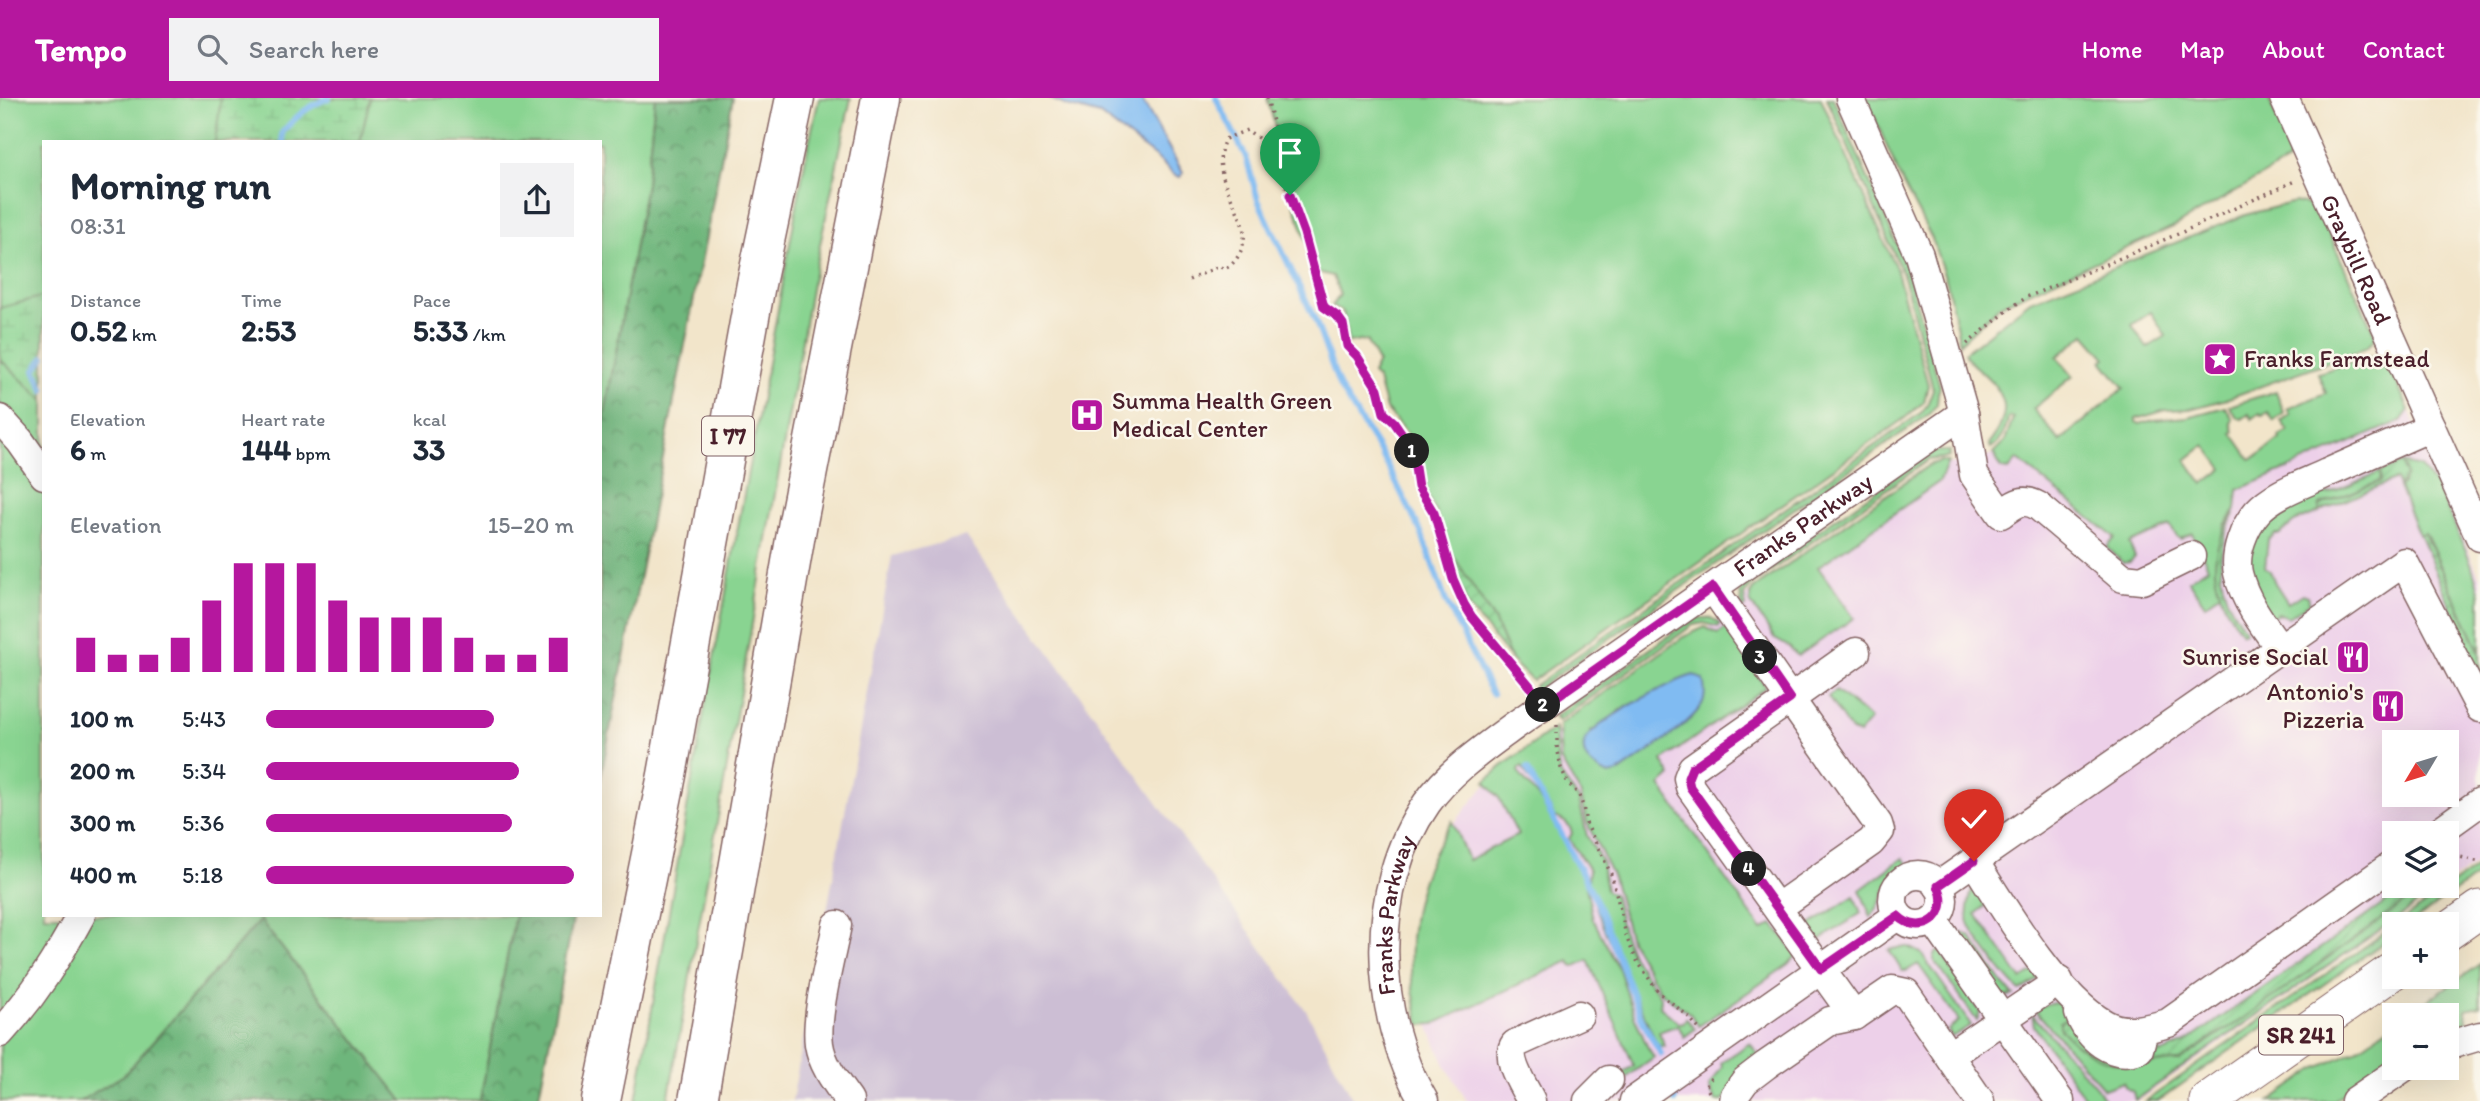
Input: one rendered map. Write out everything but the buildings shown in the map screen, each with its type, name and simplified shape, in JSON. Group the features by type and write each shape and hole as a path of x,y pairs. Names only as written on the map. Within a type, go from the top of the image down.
{"highway":[{"name":"I 77","path":"601,1101 667,775 756,284 795,98"},
{"path":"698,1101 798,522 881,98"},
{"path":"725,1101 798,522"}],"main road":[{"path":"2459,924 2480,909"},
{"name":"SR 241","path":"2208,1101 2382,978"}],"street":[{"path":"1850,98 1919,255 1964,413 1974,475 2001,514 2019,501 2029,501 2123,578 2133,581 2142,580 2191,556"},
{"name":"Graybill Road","path":"2284,98 2479,532"},
{"name":"Franks Parkway","path":"1424,1101 1399,1050 1384,951 1390,884 1400,854 1415,825 1441,786 1477,753 1964,413"},
{"path":"0,419 42,472"},
{"path":"2280,648 2244,592 2237,570 2239,550 2246,529 2257,513 2273,499 2431,427"},
{"path":"1938,886 2404,562 2480,708"},
{"path":"1713,587 1878,824 1880,831 1871,842 1777,908"},
{"path":"1854,1016 1690,787 1688,778 1692,768 1856,652"},
{"path":"2454,821 2480,802"},
{"path":"1974,861 2046,968 2067,991 2106,1025 2125,1030 2144,1030 2168,1023 2382,871"},
{"path":"1919,875 1927,877 1938,886 1942,904 1940,912 1933,920 1911,925 1898,916 1892,900 1898,885 1904,880 1919,875"},
{"path":"1634,1101 1898,916"},
{"path":"0,1033 27,1004 58,958 80,917"},
{"path":"1933,920 2060,1101"},
{"path":"837,925 820,1017 819,1044 835,1081 849,1101"},
{"path":"1734,1101 1735,1095 1745,1082 1766,1065 1830,1021 1854,1016 1892,990 1906,993 1950,1055 1974,1099"},
{"path":"1950,1055 2002,1019 2067,991"},
{"path":"1531,1101 1511,1059 1511,1049 1515,1044 1579,1015"},
{"path":"2459,1042 2480,1037"},
{"path":"1588,1101 1609,1080"},
{"path":"2354,1101 2385,1080"}],"path":[{"path":"1267,98 1277,137 1276,160"},
{"path":"1189,280 1219,266 1224,270 1229,268 1242,249 1244,229 1225,186 1219,152 1224,139 1247,130 1266,144 1276,160 1304,233 1324,307 1343,324 1347,346 1357,356 1378,389 1384,413 1394,422 1412,448 1418,487 1434,513 1453,579 1464,604 1530,686 1556,724 1561,768 1579,795 1589,832 1612,876 1627,939 1636,959 1658,992 1688,1016 1700,1032"},
{"path":"1949,358 2027,297 2166,239 2317,171"},
{"path":"2459,857 2480,862"},
{"path":"1713,1101 1706,1086 1714,1073"}],"shaded area":[{"path":"2409,410 2480,578 2480,861 2459,876 2459,821 2382,821 2382,898 2428,898 2408,912 2382,912 2382,930 2138,1101 1467,1101 1444,1063 1418,1001 1410,938 1427,874 1445,834 1486,785 1526,753 1711,626 1750,593 1932,464 1958,464 1991,455 2010,440 2128,535"},
{"path":"966,536 1307,1012 1354,1101 792,1101 892,556"}],"green space":[{"path":"0,98 655,98 646,184 602,430 602,140 42,140 42,917 515,917 480,1101 403,1101 260,920 124,1075 80,1101 0,1101"},
{"path":"221,98 370,98 360,140 215,140"},
{"path":"655,98 733,98 602,771 602,430 646,184"},
{"path":"819,98 851,98 813,278 668,1101 636,1101 702,723 806,156"},
{"path":"1267,98 1821,98 1896,268 1928,385 1924,402 1532,681 1511,660 1494,620 1452,554 1447,551 1436,512 1418,477 1416,448 1386,409 1378,380 1372,374 1378,362 1366,340 1348,343 1343,312 1332,306 1340,295 1333,276 1317,272 1278,157 1276,130"},
{"path":"1827,98 1833,98 1906,266 1939,383 1937,404 1929,414 1536,690 1534,686 1922,412 1927,405 1933,389 1904,277"},
{"path":"1866,98 2268,98 2293,154 2286,162 2175,226 2000,305 1960,343 1947,283 1932,239 1903,184"},
{"path":"2295,202 2307,205 2322,218 2376,337 2367,347 2358,351 2223,400 2190,409 2166,410 2136,419 2136,422 2140,424 2187,417 2225,407 2233,419 2232,433 2250,459 2260,455 2288,431 2281,421 2291,414 2287,409 2326,393 2318,373 2370,356 2386,359 2409,410 2401,421 2238,490 2236,510 2225,525 2215,570 2220,593 2205,605 2188,580 2208,567 2192,533 2181,539 2170,526 2129,543 2135,557 2130,562 2123,563 2107,547 2115,538 2017,459 2009,470 2002,469 1993,453 2005,441 2013,418 2009,417 2000,439 1991,448 1989,444 2003,417 2003,401 1995,385 1964,353 2030,301 2245,215","holes":["2151,312 2166,336 2147,348 2132,325","2085,334 2106,358 2102,361 2124,388 2060,441 2033,409 2073,376 2057,357","2205,445 2223,469 2203,484 2186,460"]},
{"path":"42,297 42,399 0,359 0,308"},
{"path":"2276,391 2284,413 2274,421 2268,412 2262,415 2260,413 2252,419 2249,414 2242,419 2237,417 2229,406"},
{"path":"1938,451 1950,451 1949,457 1928,460 1752,584 1744,596 1746,607 1742,609 1740,593 1745,582 1925,456"},
{"path":"1948,462 1940,481 1818,567 1854,618 1798,656 1775,639 1750,602 1753,589 1929,465"},
{"path":"2402,463 2420,467 2438,488 2471,563 2480,594 2480,653 2426,534 2419,535 2399,487 2403,484 2405,469"},
{"path":"2402,463 2406,475 2399,487 2396,479 2319,512 2320,505 2381,481 2380,472"},
{"path":"2380,472 2381,481 2320,505 2319,512 2294,522 2268,540 2265,568 2270,571 2288,603 2302,594 2307,596 2310,603 2288,617 2277,613 2272,618 2255,593 2248,554 2262,522 2294,499 2330,493"},
{"path":"2236,510 2222,546 2221,570 2226,595 2245,631 2242,633 2223,602 2215,572 2219,542"},
{"path":"2424,533 2480,653 2480,674 2419,535"},
{"path":"1447,551 1452,554 1494,620 1511,660 1467,605"},
{"path":"1699,618 1711,618 1721,624 1718,627 1704,623 1693,625 1558,721 1554,717 1687,623"},
{"path":"1705,627 1718,634 1726,628 1766,687 1662,761 1671,776 1660,786 1762,930 1773,924 1797,955 1789,964 1699,1026 1690,1014 1659,990 1630,940 1613,877 1587,823 1581,795 1561,761 1559,725 1683,637","holes":["1663,688 1692,718 1618,773 1590,732 1604,725 1619,711"]},
{"path":"1836,691 1871,719 1859,734 1851,731 1828,697"},
{"path":"1555,728 1561,775 1579,800 1587,836 1603,864 1606,890 1614,895 1624,936 1633,957 1661,998 1660,1007 1679,1023 1686,1018 1695,1029 1684,1037 1678,1025 1659,1032 1665,1046 1661,1047 1657,1043 1603,927 1588,882 1589,870 1569,839 1571,830 1566,823 1554,816 1522,767 1519,768 1518,772 1542,802 1584,878 1593,919 1619,969 1635,1018 1654,1057 1619,1083 1617,1075 1634,1066 1588,960 1573,967 1569,961 1434,1024 1420,1025 1414,998 1411,971 1413,919 1418,894 1438,845 1452,821 1468,860 1518,835 1498,796 1485,782 1501,767"},
{"path":"1903,858 1909,866 1889,882 1871,917 1860,890"},
{"path":"2480,865 2480,874 2459,889 2459,880"},
{"path":"1973,885 1986,905 1976,914 2021,979 2032,972 2039,974 2037,980 2020,991 1990,956 1970,925 1968,910"},
{"path":"1854,896 1861,913 1817,942 1806,928"},
{"path":"2392,898 2410,898 2391,912 2382,912 2382,919 2239,1022 2179,1061 2129,1065 2107,1060 2077,1045 2060,1029 2060,1022 2064,1019 2155,1038 2160,1054 2185,1043"},
{"path":"2411,898 2426,898 2406,912 2390,912"},
{"path":"2434,898 2446,898 2426,912 2414,912"},
{"path":"515,917 574,917 538,1101 480,1101"},
{"path":"2382,918 2382,928 2135,1100 2133,1092 2126,1088 2123,1082 2104,1089 2034,1009 2052,1003 2059,1004 2074,1015 2060,1024 2060,1030 2124,1063 2136,1065 2179,1061"},
{"path":"260,920 403,1101 80,1101 124,1075"},
{"path":"1962,933 1970,936 2003,984 2014,995 2000,995 1958,937"},
{"path":"2382,934 2382,943 2158,1101 2146,1101"},
{"path":"1909,947 1921,953 1971,1025 1952,1037 1948,1030 1959,1021 1918,964 1902,971 1889,950"},
{"path":"1939,950 1980,1012 1977,1021 1934,960"},
{"path":"2480,964 2480,1006 2466,1009 2467,1025 2459,1028 2459,1003 2424,1003 2444,989 2459,989 2459,979"},
{"path":"2032,1014 2097,1088 2105,1101 2087,1101 2034,1026"},
{"path":"2382,1032 2382,1066 2333,1101 2270,1101 2315,1069 2355,1051"},
{"path":"1750,1043 1759,1056 1723,1101 1715,1101 1709,1086 1722,1067 1721,1063"}],"water":[{"path":"1049,98 1141,98 1183,173 1180,177 1174,175 1158,159 1100,115"},
{"path":"1694,675 1703,680 1704,699 1698,711 1677,730 1618,773 1609,775 1587,760 1584,744 1600,726 1651,694"}],"waterway":[{"path":"283,140 282,133 292,121 329,98"},
{"path":"1216,98 1246,157 1258,200 1316,322 1340,388 1382,455 1421,532 1445,599 1492,694"},
{"path":"42,360 35,370 42,386"},
{"path":"1527,769 1598,904 1643,1022 1661,1054"}],"place":[{"name":"Franks Farmstead","path":"2220,359"},
{"name":"Summa Health Green Medical Center","path":"1087,415"},
{"name":"Sunrise Social","path":"2353,657"},
{"name":"Antonio's Pizzeria","path":"2388,706"}],"route":[{"path":"1290,195 1304,233 1324,307 1331,310 1343,324 1347,346 1370,374 1378,389 1384,413 1394,422 1412,448 1418,487 1434,513 1453,579 1464,604 1543,706 1713,587 1790,699 1692,768 1688,778 1690,787 1821,969 1898,916 1911,925 1920,925 1935,919 1942,904 1938,886 1974,861"}]}
